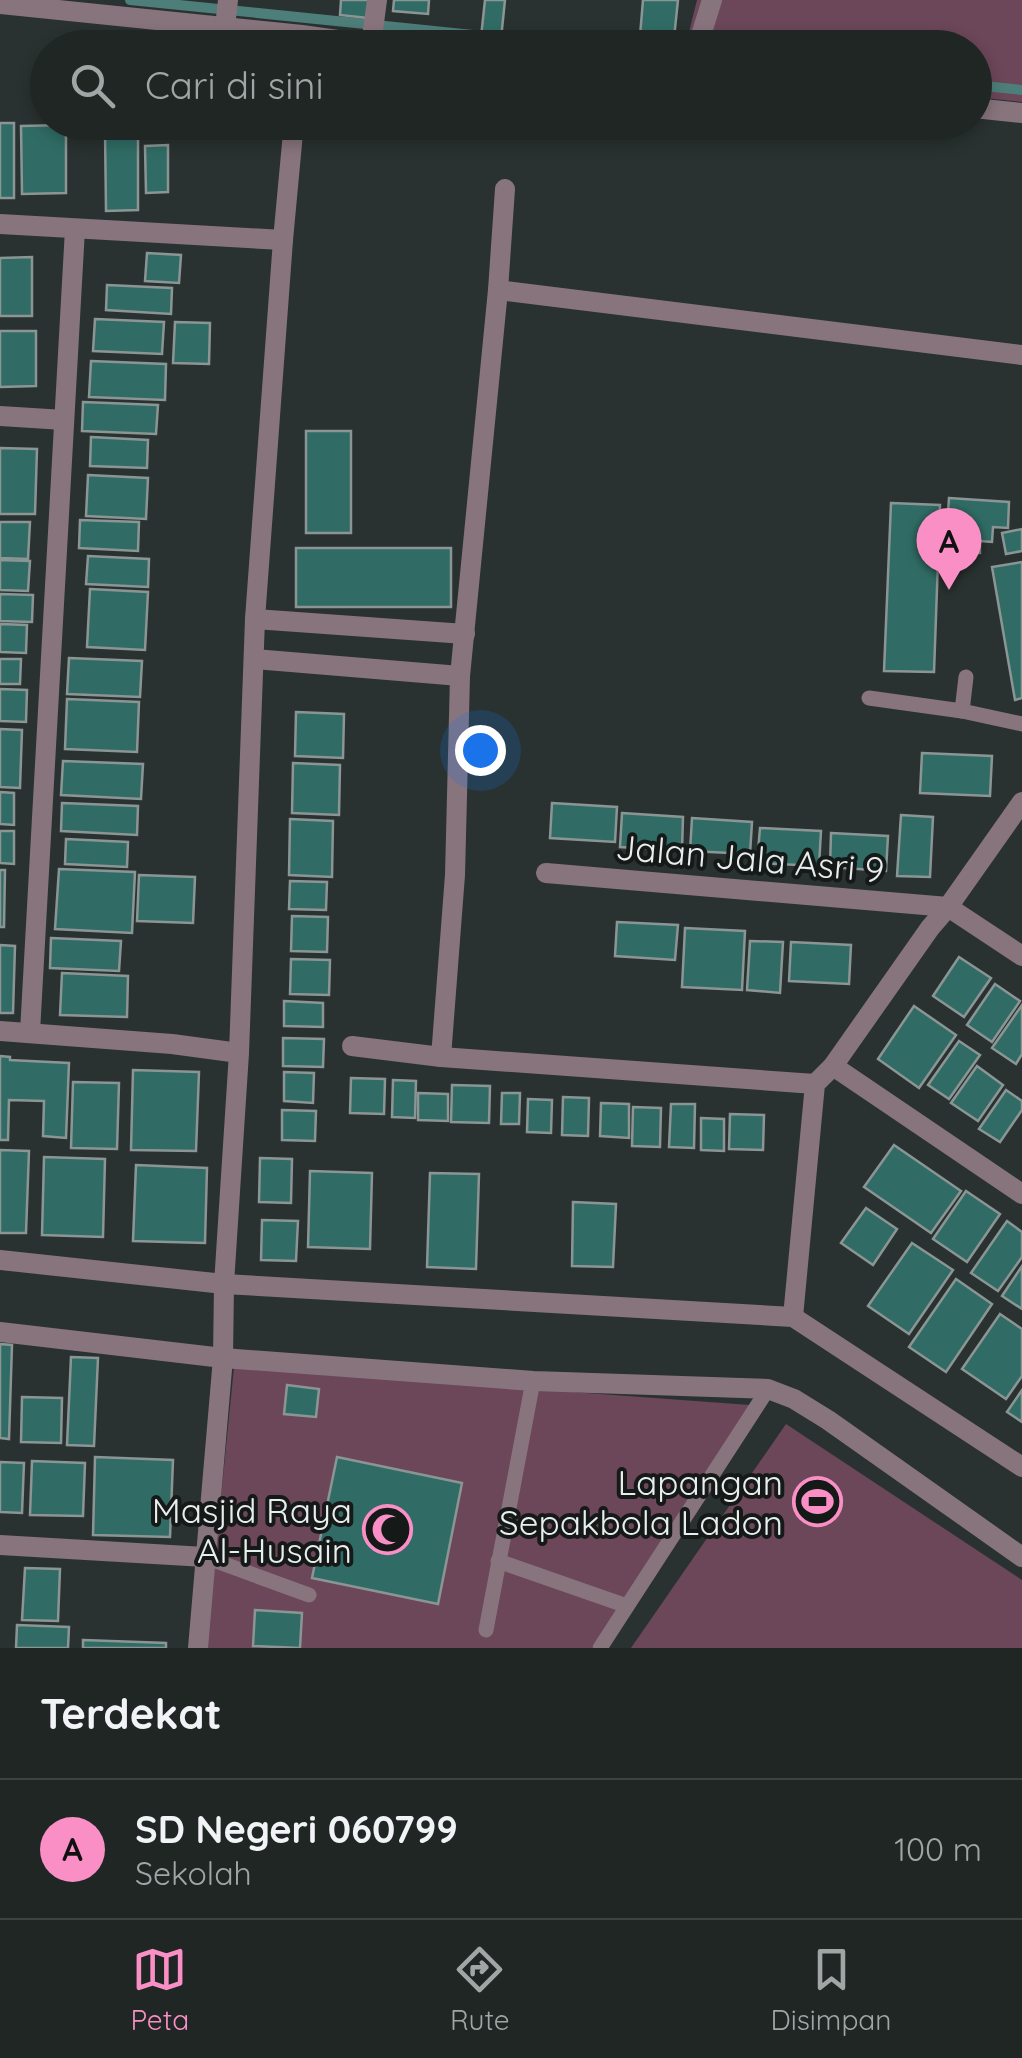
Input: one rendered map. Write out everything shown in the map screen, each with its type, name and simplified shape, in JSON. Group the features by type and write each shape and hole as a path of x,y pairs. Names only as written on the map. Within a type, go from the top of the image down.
{"street":[{"path":"225,25 228,0"},
{"path":"703,30 712,0"},
{"path":"0,4 249,30"},
{"path":"992,110 1022,113"},
{"path":"198,1648 224,1358 224,1284 239,1053 255,619 292,140"},
{"path":"442,1057 455,874 460,676 505,190"},
{"path":"0,224 283,240"},
{"path":"30,1032 74,230"},
{"path":"498,290 1022,356"},
{"path":"0,416 64,420"},
{"path":"255,619 464,634"},
{"path":"254,659 460,676"},
{"path":"793,1317 815,1084 833,1066 1022,802"},
{"name":"Jalan Jala Asri 9","path":"546,874 948,907"},
{"path":"948,907 1022,956"},
{"path":"0,1030 239,1053"},
{"path":"352,1046 442,1057 815,1084"},
{"path":"833,1066 1022,1194"},
{"path":"0,1260 224,1284 793,1317 1022,1467"},
{"path":"0,1332 224,1358 533,1382 768,1388 828,1420 1022,1557"},
{"path":"0,1545 205,1558"}],"lane":[{"path":"962,710 966,677"},
{"path":"870,698 962,710 1022,724"},
{"path":"486,1630 533,1382"},
{"path":"600,1648 768,1388"},
{"path":"205,1558 309,1595"},
{"path":"498,1561 627,1606"}],"shaded area":[{"path":"697,0 1022,0 1022,102 992,99 992,30 690,30"},
{"path":"234,1367 750,1405 592,1648 206,1648"},
{"name":"Lapangan Sepakbola Ladon","path":"786,1424 1022,1580 1022,1648 631,1648"}],"building":[{"path":"341,0 370,0 368,18 340,15"},
{"path":"394,0 429,0 428,14 393,11"},
{"path":"485,0 505,0 502,30 482,30"},
{"path":"643,0 678,0 675,30 640,30"},
{"path":"0,123 14,123 14,198 0,198"},
{"path":"21,126 30,126 30,140 66,140 66,193 22,194"},
{"path":"105,140 138,140 138,210 106,211"},
{"path":"168,145 168,192 146,193 145,146"},
{"path":"147,253 181,255 179,283 145,281"},
{"path":"32,257 32,316 0,316 0,258"},
{"path":"107,285 172,288 171,314 106,310"},
{"path":"95,319 164,322 162,354 93,351"},
{"path":"175,322 210,323 209,364 173,363"},
{"path":"0,331 36,331 36,386 0,387"},
{"path":"91,361 166,364 165,400 89,397"},
{"path":"83,402 158,405 156,434 82,431"},
{"path":"306,431 351,431 351,533 306,533"},
{"path":"91,437 148,440 147,468 90,466"},
{"path":"0,448 37,449 35,514 0,514"},
{"path":"88,475 148,478 146,519 86,516"},
{"path":"949,498 1009,502 1008,528 993,527 992,542 980,541 980,553 959,552 960,541 946,540"},
{"path":"891,503 940,505 934,672 884,671"},
{"path":"80,520 139,522 138,551 79,548"},
{"path":"0,522 30,522 28,559 0,558"},
{"path":"1022,529 1022,551 1006,554 1002,533"},
{"path":"296,548 451,548 451,607 296,607"},
{"path":"88,556 149,559 148,587 86,584"},
{"path":"0,560 30,561 28,591 0,590"},
{"path":"1022,562 1022,698 1015,700 992,567"},
{"path":"90,589 148,592 145,650 87,647"},
{"path":"0,594 33,595 32,622 0,621"},
{"path":"0,624 27,625 26,653 0,652"},
{"path":"69,658 142,661 140,697 67,694"},
{"path":"0,659 21,659 20,684 0,684"},
{"path":"0,689 27,690 26,722 0,721"},
{"path":"67,699 139,702 137,752 65,749"},
{"path":"296,712 344,714 343,758 295,756"},
{"path":"0,729 22,730 20,788 0,787"},
{"path":"922,753 992,756 990,796 920,793"},
{"path":"63,761 143,764 141,799 61,795"},
{"path":"293,763 340,765 339,815 292,813"},
{"path":"0,792 14,793 14,825 0,824"},
{"path":"62,803 138,806 137,835 61,831"},
{"path":"552,803 617,807 615,842 550,838"},
{"path":"622,813 683,817 682,851 620,847"},
{"path":"901,815 933,817 930,877 897,876"},
{"path":"692,818 752,822 750,854 690,851"},
{"path":"290,819 333,821 332,877 289,875"},
{"path":"760,828 821,831 819,866 757,863"},
{"path":"0,831 14,831 14,864 0,863"},
{"path":"831,833 888,836 886,871 830,867"},
{"path":"66,839 128,842 127,867 65,864"},
{"path":"59,869 135,872 132,933 55,929"},
{"path":"0,870 5,870 4,927 0,927"},
{"path":"139,875 195,877 193,923 137,921"},
{"path":"290,881 327,882 326,910 289,909"},
{"path":"292,916 328,917 327,952 291,951"},
{"path":"617,922 678,925 675,960 615,956"},
{"path":"685,928 745,931 742,990 682,987"},
{"path":"51,938 121,941 119,971 50,968"},
{"path":"750,941 783,942 780,993 747,990"},
{"path":"791,942 851,945 849,984 789,981"},
{"path":"0,945 15,946 13,1013 0,1013"},
{"path":"959,957 991,978 964,1017 933,996"},
{"path":"291,959 330,960 329,995 290,994"},
{"path":"62,973 128,976 127,1017 60,1015"},
{"path":"995,984 1020,1001 992,1042 967,1025"},
{"path":"284,1001 323,1003 323,1027 284,1026"},
{"path":"1022,1005 1022,1054 1016,1064 992,1048"},
{"path":"914,1006 956,1035 919,1088 878,1059"},
{"path":"283,1038 324,1039 323,1067 283,1066"},
{"path":"959,1041 980,1055 949,1099 928,1085"},
{"path":"0,1056 69,1063 66,1138 43,1136 44,1101 9,1100 8,1140 0,1140"},
{"path":"977,1066 1003,1085 978,1121 951,1103"},
{"path":"133,1070 199,1072 196,1151 131,1150"},
{"path":"284,1072 314,1073 313,1103 284,1101"},
{"path":"351,1078 385,1079 384,1114 350,1113"},
{"path":"393,1080 416,1081 415,1118 392,1117"},
{"path":"73,1082 119,1083 117,1149 71,1148"},
{"path":"452,1085 490,1086 489,1123 451,1122"},
{"path":"1006,1090 1022,1101 1022,1110 1000,1142 979,1129"},
{"path":"418,1093 448,1094 448,1121 418,1120"},
{"path":"502,1093 520,1093 519,1124 501,1124"},
{"path":"563,1097 589,1098 588,1136 562,1135"},
{"path":"528,1099 552,1100 551,1133 527,1132"},
{"path":"601,1103 629,1104 629,1138 600,1136"},
{"path":"671,1104 695,1104 694,1148 669,1147"},
{"path":"633,1107 661,1108 660,1147 632,1146"},
{"path":"282,1110 316,1111 315,1141 282,1140"},
{"path":"730,1114 764,1115 763,1150 729,1149"},
{"path":"701,1118 724,1119 724,1151 701,1150"},
{"path":"894,1145 961,1191 931,1233 864,1187"},
{"path":"0,1150 29,1151 26,1233 0,1233"},
{"path":"44,1157 105,1159 103,1237 42,1235"},
{"path":"260,1158 292,1159 291,1203 259,1202"},
{"path":"136,1165 207,1168 205,1243 133,1241"},
{"path":"310,1171 372,1173 370,1249 308,1247"},
{"path":"430,1173 479,1174 476,1269 427,1267"},
{"path":"966,1191 1000,1214 967,1262 933,1239"},
{"path":"573,1202 616,1204 613,1267 572,1266"},
{"path":"866,1208 897,1229 873,1265 841,1243"},
{"path":"262,1220 298,1221 296,1261 261,1260"},
{"path":"1007,1221 1022,1232 1022,1257 998,1291 971,1273"},
{"path":"912,1243 953,1270 909,1334 868,1306"},
{"path":"1022,1266 1022,1309 1002,1296"},
{"path":"956,1279 992,1304 946,1372 909,1347"},
{"path":"1000,1314 1022,1329 1022,1376 1006,1399 962,1369"},
{"path":"0,1344 12,1345 9,1439 0,1438"},
{"path":"71,1357 98,1358 94,1446 67,1445"},
{"path":"287,1385 319,1389 316,1417 284,1414"},
{"path":"1022,1390 1022,1422 1007,1412"},
{"path":"22,1397 62,1398 61,1443 21,1442"},
{"path":"95,1457 173,1460 170,1537 93,1535"},
{"name":"Masjid Raya Al-Husain","path":"337,1457 462,1483 438,1604 312,1578"},
{"path":"32,1461 85,1463 83,1516 30,1515"},
{"path":"0,1462 24,1463 22,1513 0,1512"},
{"path":"25,1568 60,1569 58,1621 22,1620"},
{"path":"255,1610 302,1613 300,1648 253,1646"},
{"path":"17,1625 69,1627 68,1648 16,1648"},
{"path":"83,1640 166,1643 166,1648 83,1648"}],"waterway":[{"path":"130,0 424,30"},
{"path":"992,87 1022,90"}],"place":[{"name":"SD Negeri 060799","path":"949,590"},
{"name":"Lapangan Sepakbola Ladon","path":"818,1502"},
{"name":"Masjid Raya Al-Husain","path":"387,1530"}]}
